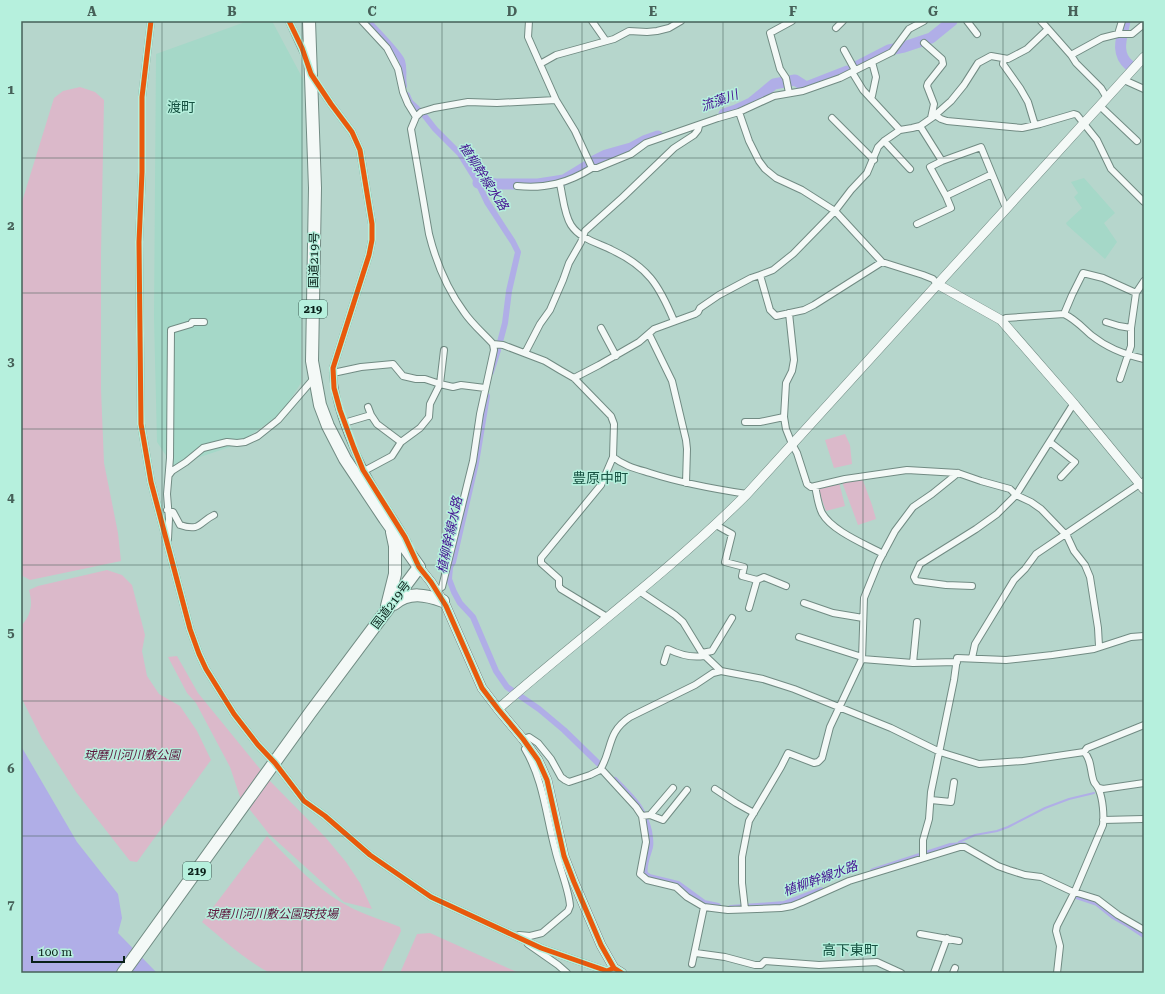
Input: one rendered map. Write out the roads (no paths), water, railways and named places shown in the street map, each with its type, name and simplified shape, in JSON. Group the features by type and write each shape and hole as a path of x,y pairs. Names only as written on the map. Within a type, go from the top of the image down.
{"highway":[{"name":"国道219号","path":"123,973 310,713 419,567 346,459 328,426 320,405 312,361 315,188 309,21"},
{"path":"386,611 395,574 395,546 391,527"},
{"path":"386,611 404,598 416,595 440,596"}],"street":[{"path":"151,21 142,97 142,172 139,242 141,424 151,482 190,629 201,659 234,714 258,745 275,762 304,801 325,816 370,855 431,896 541,948 607,971 618,971"},
{"path":"290,21 302,48 311,74 330,104 352,132 360,150 372,224 372,240 369,255 333,368 334,388 344,422 364,471 405,537 419,567 440,596 482,688 538,760 547,780 564,856 601,945 618,971"},
{"path":"362,21 387,48 398,69 403,92 408,104 416,117"},
{"path":"529,21 528,37 556,100 575,131 592,168"},
{"path":"592,21 606,41"},
{"path":"540,64 556,55 614,39 629,31 657,31 669,28 681,21"},
{"path":"789,93 786,80 780,69 770,33 792,21"},
{"path":"836,28 843,21"},
{"path":"517,186 531,187 560,184 582,175 592,168 597,168 631,154 646,143 739,112 767,99 803,91 840,78 872,62 895,48 909,29 924,21"},
{"path":"967,21 977,34"},
{"path":"1042,21 1076,63 1101,88 1107,98"},
{"path":"1122,21 1122,34"},
{"path":"1071,55 1102,38 1135,32 1144,24"},
{"path":"574,378 639,342 654,329 696,314 700,308 719,295 751,278 773,270 793,254 835,212 851,190 867,173 878,148 884,141 900,130 920,126 933,117 951,101 964,85 978,63 992,56 1008,59 1027,49 1048,29"},
{"path":"924,43 944,62 927,86 934,104 933,117"},
{"path":"844,50 863,90 900,130"},
{"path":"498,709 640,591 716,525 792,444 1144,57"},
{"path":"1004,59 1003,64 1028,102 1035,125"},
{"path":"871,98 876,77 872,62"},
{"path":"1129,73 1144,89"},
{"path":"440,596 466,494 485,388 494,350 493,344 464,313 447,288 433,250 429,234 411,129 416,117 422,112 434,108 468,102 497,103 556,100"},
{"path":"1100,106 1137,141"},
{"path":"739,112 749,141 759,161 765,169 776,178 802,190 835,212 882,262 933,279 937,284 1001,320 1143,485 1064,533 1036,554 1025,569 1014,580 975,644 972,658"},
{"path":"933,117 947,121 1022,128 1074,114 1082,120 1097,140 1111,169 1144,202"},
{"path":"832,118 874,160"},
{"path":"525,354 540,324 550,310 569,263 581,242 585,231 668,154 694,135 699,126"},
{"path":"920,126 942,161"},
{"path":"884,141 910,169"},
{"path":"917,224 951,208 930,168 942,161 981,147 1006,208"},
{"path":"946,196 992,174"},
{"path":"560,184 570,224 593,243 612,250 645,271 658,286 665,298 674,321"},
{"path":"760,275 772,314 776,316 804,310 814,305 882,262"},
{"path":"1064,314 1083,273 1103,278 1136,293"},
{"path":"1120,379 1127,354 1131,346 1136,293 1144,281"},
{"path":"789,313 794,360 792,371 786,383 784,417 786,429 797,453 808,484 811,487 907,470 958,473 1010,489 1016,495 1031,502 1041,509 1064,533 1085,565 1090,577 1098,628 1099,646"},
{"path":"1001,320 1006,318 1064,314 1072,317 1100,342 1127,354 1144,359"},
{"path":"168,544 169,519 167,510 167,482 170,458 171,330 191,324 192,322 204,322"},
{"path":"1106,322 1132,328"},
{"path":"601,328 616,356"},
{"path":"649,334 672,381 686,440 686,483"},
{"path":"493,344 502,345 545,361 574,378 612,416 614,424 613,458 599,488 541,558 541,563 559,579 559,586 561,589 607,617"},
{"path":"364,471 392,456 401,442 420,428 429,417 430,404 440,384 444,350"},
{"path":"333,373 361,367 393,364 403,376 416,379 425,378 453,387 470,385 485,388"},
{"path":"169,475 172,471 203,448 227,442 245,442 258,436 278,420 315,377"},
{"path":"972,586 946,585 916,581 914,577 920,564 997,514 1016,495 1074,403"},
{"path":"368,407 377,424 401,442"},
{"path":"344,422 371,415"},
{"path":"745,422 760,422 784,417"},
{"path":"1050,442 1074,462 1061,477"},
{"path":"613,458 629,467 686,483 746,494"},
{"path":"745,907 742,883 742,857 749,821 788,753 814,763 818,762 822,758 830,727 862,658 864,598 883,554 894,531 913,507 958,473"},
{"path":"815,486 817,497 823,513 831,524 883,554"},
{"path":"167,510 173,512 180,525 188,528 196,528 203,524 207,518 214,515"},
{"path":"716,525 732,534 726,562 744,567 742,576 757,580 764,577 786,586"},
{"path":"749,608 757,580"},
{"path":"640,591 683,622 703,654 721,671"},
{"path":"804,603 833,613 863,618"},
{"path":"664,662 668,649 678,654 688,656 712,651 732,618"},
{"path":"913,663 916,622"},
{"path":"923,856 923,840 929,819 931,792 940,752 957,658 1006,660 1059,654 1104,646 1131,637 1144,636"},
{"path":"799,637 862,658 913,663 957,662"},
{"path":"523,739 529,737 538,743 551,759 561,777 565,780 569,782 590,775 600,770 606,761 612,736 616,728 622,722 695,685 713,673 721,671 780,684 891,728 940,752 979,764 1023,761 1084,752 1087,748 1144,725"},
{"path":"512,726 535,767 543,792 555,850 570,906 568,911 542,933 530,936 515,935"},
{"path":"1057,973 1060,946 1056,931 1057,926 1075,891 1103,825 1099,788 1094,782 1089,760 1084,752"},
{"path":"600,770 603,771 645,815 663,820 688,790"},
{"path":"931,800 951,802 954,782"},
{"path":"1099,788 1103,789 1144,783"},
{"path":"673,788 645,815 646,842 640,874 647,880 676,887 687,897 704,907 728,910 745,907 792,906 849,881 923,856 955,848 965,848 1009,870 1025,875 1041,877 1071,891 1096,898 1118,915 1144,930"},
{"path":"715,789 754,813"},
{"path":"1103,820 1144,819"},
{"path":"692,964 696,953 704,907"},
{"path":"920,934 959,941"},
{"path":"515,935 568,973"},
{"path":"934,973 947,938"},
{"path":"696,953 725,957 755,965 761,965 765,961 819,965 877,962 901,973"}],"water":[{"path":"21,746 77,842 118,894 122,918 118,933 157,973 21,973"}],"waterway":[{"name":"植柳幹線水路","path":"368,21 392,47 402,61 404,86"},
{"name":"流藻川","path":"856,67 889,50 904,47 931,38 952,21"},
{"name":"流藻川","path":"1125,21 1121,39 1121,50 1122,55 1129,65"},
{"name":"流藻川","path":"724,114 751,103 774,84 795,80 806,87 847,71"},
{"name":"植柳幹線水路","path":"407,95 410,102 460,154 478,183 487,202 518,252 500,342"},
{"name":"流藻川","path":"594,161 606,155 631,148 658,136"},
{"name":"流藻川","path":"478,183 538,184 564,180 587,166"},
{"name":"植柳幹線水路","path":"491,372 498,350"},
{"name":"植柳幹線水路","path":"487,396 476,463 453,562 450,567 449,579 460,603 473,617 496,671 507,687 539,709 564,730 600,765"},
{"name":"植柳幹線水路","path":"615,780 632,797 647,822 650,847 645,864 645,874 649,877 678,884 704,903 718,906"},
{"path":"958,845 959,842 975,835 997,831 1008,827 1045,808 1069,799 1094,793"},
{"name":"植柳幹線水路","path":"873,871 950,846 964,845"},
{"name":"植柳幹線水路","path":"731,908 784,904 821,890"},
{"name":"植柳幹線水路","path":"1076,896 1097,903 1113,916 1144,935"}],"district":[{"name":"渡町","path":"181,107"},
{"name":"豊原中町","path":"600,478"},
{"name":"高下東町","path":"850,950"}],"park label":[{"name":"球磨川河川敷公園","path":"132,755"},
{"name":"球磨川河川敷公園球技場","path":"272,914"}]}
